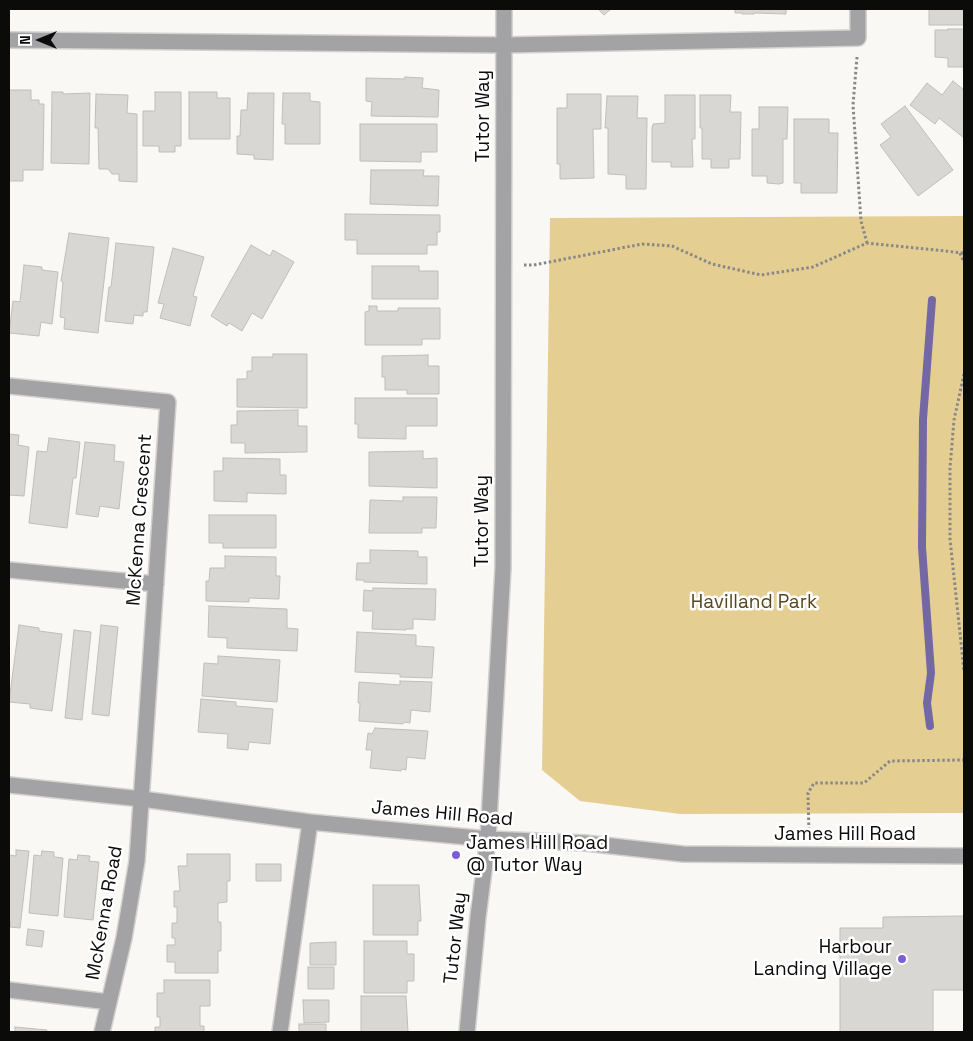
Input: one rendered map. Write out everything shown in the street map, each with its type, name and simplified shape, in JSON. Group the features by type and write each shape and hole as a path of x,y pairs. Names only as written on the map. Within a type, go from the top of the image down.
{"street":[{"name":"Tutor Way","path":"467,1032 478,917 488,839 503,568 504,9"},
{"path":"9,40 505,45 858,38 858,9"},
{"name":"McKenna Crescent","path":"9,386 168,402 142,799"},
{"path":"9,570 156,584"},
{"name":"James Hill Road","path":"9,785 142,799 310,822 488,839 585,843 683,854 964,856"},
{"name":"McKenna Road","path":"102,1032 124,938 137,861 142,799"},
{"path":"280,1032 310,822"},
{"path":"9,990 109,1002"}],"path":[{"path":"858,38 853,105 862,221 867,243"},
{"path":"504,266 534,265 642,244 672,246 712,264 761,275 813,267 867,243 962,253 964,262"},
{"path":"964,374 954,420 950,468 950,539 964,671"},
{"path":"810,855 808,793 814,783 864,783 890,760 964,760"}],"green space":[{"name":"Havilland Park","path":"964,216 964,813 680,814 580,801 542,770 550,218"}],"building":[{"path":"598,9 611,9 604,15"},
{"path":"735,9 786,9 786,14 742,14 735,13"},
{"path":"929,9 964,9 964,25 929,25"},
{"path":"964,29 964,67 948,67 948,58 935,57 935,30"},
{"path":"405,77 423,78 422,88 439,90 438,117 371,116 372,102 366,101 366,78 405,79"},
{"path":"953,81 964,90 964,138 939,118 935,124 910,105 927,83 942,95"},
{"path":"9,90 31,90 31,100 39,100 39,104 44,104 43,170 23,170 23,181 9,181"},
{"path":"52,92 63,92 63,94 90,93 89,164 51,163"},
{"path":"155,92 181,92 181,146 175,146 175,152 159,152 159,146 143,146 143,111 155,111"},
{"path":"189,92 217,92 217,98 230,98 230,139 189,139"},
{"path":"248,93 274,93 273,160 254,159 254,155 237,154 237,136 240,136 241,110 247,110"},
{"path":"283,93 310,93 310,101 320,102 320,144 285,144 285,124 282,124"},
{"path":"96,94 128,95 127,113 137,114 137,182 119,181 119,174 112,174 108,169 99,169 98,128 95,128"},
{"path":"567,94 601,94 601,129 593,129 594,178 560,179 560,164 557,164 557,108 567,108"},
{"path":"665,95 695,95 695,139 692,139 693,167 671,167 671,162 652,162 652,128 653,124 665,123"},
{"path":"700,95 731,95 730,112 741,112 740,159 729,159 729,168 711,168 711,159 702,159"},
{"path":"607,96 638,96 637,118 647,118 646,189 626,189 626,175 608,174 608,128 605,128"},
{"path":"905,106 953,170 918,196 880,145 891,137 881,124"},
{"path":"759,107 788,107 787,139 783,139 783,183 767,183 767,176 752,176 752,129 759,129"},
{"path":"794,119 829,119 829,133 838,133 837,193 801,193 801,183 794,183"},
{"path":"360,124 437,124 437,152 421,152 421,162 360,161"},
{"path":"371,170 424,170 423,176 439,176 438,206 370,204"},
{"path":"345,214 440,215 440,232 437,232 437,245 427,245 427,254 357,254 357,240 345,240"},
{"path":"69,233 109,238 98,333 64,329 65,318 60,317 63,282 61,281"},
{"path":"116,243 154,247 147,312 143,312 143,316 134,315 133,324 105,321"},
{"path":"251,245 270,256 273,250 294,262 262,319 252,313 242,331 229,323 227,326 211,316"},
{"path":"173,248 204,257 193,296 197,297 190,326 160,318 164,304 158,303"},
{"path":"24,265 42,267 42,270 58,272 52,324 41,322 39,336 9,333 13,301 20,302"},
{"path":"372,266 419,266 419,271 438,271 438,299 372,299"},
{"path":"369,306 377,306 377,311 398,311 398,308 440,308 440,339 422,339 422,345 365,345 365,312 369,311"},
{"path":"273,354 307,354 307,408 237,407 237,379 247,379 247,371 252,371 252,357 273,357"},
{"path":"428,355 428,366 439,366 439,394 407,394 407,390 385,390 385,377 382,377 382,356"},
{"path":"355,398 437,398 437,426 406,426 406,439 358,438 358,424 355,424"},
{"path":"298,410 298,426 307,426 307,452 245,453 245,443 231,443 231,425 237,425 237,411"},
{"path":"9,434 19,435 18,445 29,447 24,496 9,495"},
{"path":"49,438 80,442 76,478 73,478 67,528 29,523 37,451 47,452"},
{"path":"85,442 115,445 114,461 124,462 119,509 100,506 98,517 76,514"},
{"path":"423,451 423,459 437,458 437,488 369,486 369,452"},
{"path":"223,458 280,459 280,475 286,475 286,494 247,493 247,502 214,501 214,471 223,471"},
{"path":"403,497 437,497 436,528 422,528 422,533 369,533 370,500 403,501"},
{"path":"209,515 276,515 276,548 223,548 223,543 209,543"},
{"path":"370,550 418,551 418,557 427,557 427,584 364,582 364,580 356,580 357,563 370,563"},
{"path":"225,556 276,557 276,576 280,576 279,599 249,598 249,602 206,601 206,581 209,581 210,568 225,568"},
{"path":"373,588 436,589 435,620 413,619 413,629 406,630 372,629 373,611 363,611 364,590 373,591"},
{"path":"209,606 287,609 287,628 298,629 297,651 227,648 227,638 208,637"},
{"path":"19,625 39,628 39,631 62,634 52,711 30,708 30,704 9,702"},
{"path":"101,625 118,627 109,716 92,714"},
{"path":"74,630 91,632 82,720 65,718"},
{"path":"357,632 416,635 416,646 434,647 432,678 400,677 400,674 355,672"},
{"path":"218,656 280,660 277,702 202,696 204,663 218,664"},
{"path":"400,681 432,682 430,712 411,710 410,723 404,722 403,724 359,721 359,682 400,685"},
{"path":"201,699 236,702 236,706 273,709 270,744 249,742 248,750 227,748 228,734 198,732"},
{"path":"375,728 428,731 425,759 407,757 406,770 402,769 401,771 370,768 372,750 366,750 368,733 372,734"},
{"path":"16,850 29,851 20,928 10,927 9,921 9,855 16,856"},
{"path":"42,851 54,852 54,857 63,858 58,916 29,913 34,855 41,856"},
{"path":"187,854 230,854 230,881 227,881 227,902 218,903 218,922 221,922 221,951 218,951 218,973 175,973 175,962 167,962 167,945 175,945 175,938 172,938 172,923 177,923 174,891 180,891 178,866 187,866"},
{"path":"78,855 90,856 89,861 99,862 93,920 64,917 69,859 77,860"},
{"path":"256,864 281,864 281,881 256,881"},
{"path":"373,885 419,885 421,921 418,921 418,935 373,935"},
{"name":"Harbour Landing Village","path":"964,916 964,990 933,990 933,1032 840,1032 840,928 883,928 883,917"},
{"path":"28,929 44,931 42,947 26,945"},
{"path":"364,941 407,941 407,954 414,954 414,981 407,981 407,993 364,993"},
{"path":"336,942 336,965 310,965 310,943"},
{"path":"308,967 334,967 334,989 308,989"},
{"path":"164,980 210,980 210,1006 200,1006 200,1026 204,1026 204,1032 155,1032 155,1027 160,1027 160,1017 157,1017 157,993 164,993"},
{"path":"361,996 406,996 408,1032 361,1032"},
{"path":"303,1000 329,1000 329,1022 304,1023"},
{"path":"299,1024 326,1024 326,1032 299,1032"},
{"path":"15,1027 47,1030 46,1032 15,1032"}],"waterway":[{"path":"930,726 927,703 931,673 922,547 923,419 932,300"}],"place":[{"name":"James Hill Road @ Tutor Way","path":"456,855"},
{"name":"Harbour Landing Village","path":"902,959"}]}
